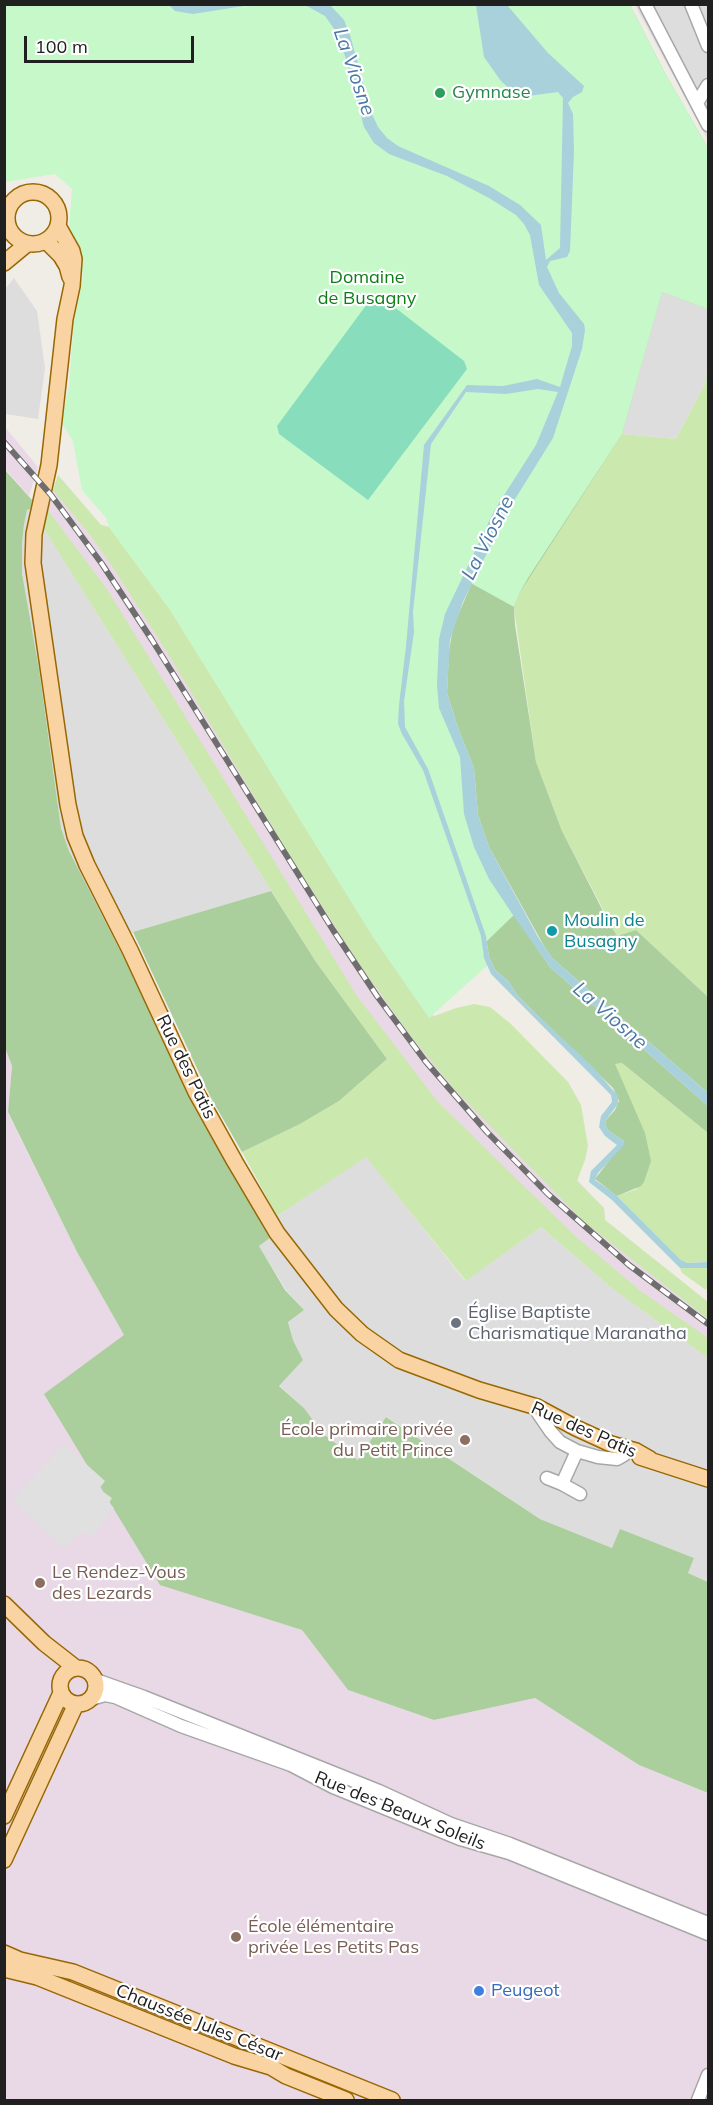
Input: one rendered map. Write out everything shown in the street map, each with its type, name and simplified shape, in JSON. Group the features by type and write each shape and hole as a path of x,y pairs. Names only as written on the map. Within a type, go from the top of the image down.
{"main road":[{"path":"26,193 38,193 49,198 56,206 59,216 58,226 46,241 27,244 18,240 7,228 10,198 26,193"},
{"name":"Rue des Patis","path":"58,226 74,259 72,286 65,319 49,465 34,534 33,563 68,805 75,836 102,897 196,1092 277,1233 336,1309 368,1338 399,1360 441,1377 544,1410 576,1428 611,1444 636,1451 650,1459"},
{"path":"46,241 61,256 67,266 72,286"},
{"path":"4,263 27,244"},
{"name":"Rue des Patis","path":"518,1402 569,1433 605,1449 650,1459 708,1479"},
{"path":"4,1604 45,1643 76,1668 87,1670 96,1680 96,1692 92,1699 84,1704 66,1700 57,1664 45,1643"},
{"path":"4,1816 61,1687 65,1673 76,1668"},
{"path":"4,1860 76,1704"},
{"name":"Chaussée Jules César","path":"4,1953 20,1960 73,1972 392,2100"},
{"name":"Chaussée Jules César","path":"4,1969 37,1977 234,2056 271,2067 286,2076 346,2100"}],"street":[{"path":"645,4 708,125"},
{"path":"691,4 708,46"},
{"path":"697,103 708,85"},
{"path":"538,1413 550,1432 560,1442 577,1451 617,1459 624,1455"},
{"path":"562,1484 577,1451"},
{"path":"547,1478 580,1494"},
{"name":"Rue des Beaux Soleils","path":"96,1680 379,1791 451,1824 510,1844 708,1923"},
{"name":"Rue des Beaux Soleils","path":"92,1699 105,1695 115,1697 189,1729 291,1766 333,1787 459,1839 509,1853 708,1934"},
{"path":"698,2100 708,2075"}],"shaded area":[{"path":"635,5 708,5 708,140"},
{"path":"14,278 37,311 45,368 38,419 5,414 5,289"},
{"path":"662,292 708,309 708,370 705,384 676,439 622,434"},
{"path":"5,427 38,467 29,496 5,469"},
{"path":"58,475 101,525 109,527 316,847 476,1076 604,1208 605,1220 708,1302 708,1358 613,1289 515,1201 271,891 42,526"},
{"path":"32,500 42,526 271,891 113,938 69,851 61,828 39,669 22,572 24,525"},
{"path":"4,1045 12,1066 8,1113 77,1252 124,1335 160,1584 302,1630 348,1690 434,1720 535,1698 639,1765 708,1793 708,2100 5,2100"},
{"path":"366,1156 465,1281 541,1227 613,1289 708,1358 708,1582 688,1573 694,1558 621,1530 612,1548 540,1519 387,1417 359,1460 322,1434 304,1408 279,1385 303,1360 293,1340 288,1321 304,1310 286,1290 259,1246 284,1229 277,1216"},
{"path":"64,1444 105,1481 99,1489 112,1498 109,1503 114,1508 90,1539 82,1531 64,1549 12,1500"}],"green space":[{"name":"Domaine de Busagny","path":"5,4 630,5 666,75 708,148 708,309 662,292 622,434 528,578 514,607 467,581 454,606 442,681 464,752 471,815 517,912 485,943 489,964 429,1018 373,937 171,611 109,527 106,518 82,490 73,441 61,422 69,386 74,321 83,277 79,251 69,228 72,189 55,174 5,182"},
{"path":"630,5 666,75 708,148 708,309 662,292 622,434 519,594 514,608 515,625 536,762 562,831 606,917 617,936 636,930 708,997 708,1093 552,958 544,946 489,847 478,815 474,768 447,693 449,651 453,627 471,585"},
{"path":"384,299 464,361 467,369 368,500 279,434 277,426 370,300"},
{"path":"708,370 708,997 636,930 617,936 562,831 536,762 514,608 528,578 622,434 676,439 705,384"},
{"path":"4,469 32,500 24,525 22,573 39,669 61,828 69,851 125,960 195,1109 270,1238 259,1246 285,1290 304,1310 288,1322 293,1340 303,1360 279,1386 304,1408 323,1434 358,1460 386,1417 540,1519 612,1548 620,1529 694,1558 688,1573 708,1582 708,1793 639,1765 535,1698 434,1720 348,1690 302,1630 160,1585 44,1394 124,1335 77,1252 8,1112 12,1066 4,1045"},
{"path":"58,475 101,525 109,527 171,611 373,937 429,1018 474,1004 490,1007 510,1023 568,1082 581,1105 588,1146 577,1181 604,1208 605,1220 708,1302 708,1319 583,1221 455,1090 410,1035 356,959 287,851 114,569 53,490"},
{"path":"47,509 107,589 357,996 438,1102 575,1236 642,1292 708,1338 708,1358 613,1289 541,1227 466,1281 366,1157 277,1216 242,1152 300,1124 339,1101 387,1059 316,962 42,526"},
{"path":"439,639 464,814 514,915 550,967 708,1106 708,1133 622,1063 615,1064 645,1133 651,1161 641,1186 617,1196 595,1179 624,1141 609,1131 605,1125 619,1101 613,1088 518,996 508,981 495,970 404,701"},
{"path":"271,891 316,962 387,1059 339,1101 300,1124 242,1152 211,1098 133,932"},
{"path":"622,1063 708,1133 708,1262 687,1263 681,1260 617,1196 637,1189 615,1064"},
{"path":"680,1268 708,1268 706,1290 682,1273"}],"water":[{"path":"169,5 250,5 193,14 175,11"},
{"name":"La Viosne","path":"305,5 330,5 344,20 371,112 378,127 387,138 398,146 489,186 520,205 541,225 546,260 560,248 563,98 558,92 519,95 501,81 484,57 476,5 507,5 548,53 584,86 582,92 568,103 573,114 574,151 570,251 567,257 550,261 547,267 559,293 584,324 582,349 553,438 507,512 463,602 450,640 447,693 474,768 478,815 489,847 538,937 552,958 708,1093 708,1106 550,967 513,915 489,879 474,847 464,814 460,757 439,708 437,685 439,639 445,614 494,511 536,445 558,392 538,389 506,394 466,392 431,444 413,612 414,632 404,701 405,727 428,769 486,936 489,957 495,970 508,981 518,996 534,1012 592,1066 618,1096 618,1104 605,1125 625,1144 598,1173 595,1180 615,1194 681,1260 687,1263 708,1262 708,1268 680,1268 612,1200 589,1182 591,1171 617,1145 605,1136 599,1127 601,1116 612,1102 611,1095 491,974 484,958 481,936 423,770 398,724 424,445 467,385 503,386 537,379 560,387 572,346 572,333 539,285 530,235 516,215 447,176 389,154 374,143 364,127 345,56 335,30 325,16"}],"railway":[{"path":"4,442 51,495 102,564 333,930 377,996 426,1062 487,1132 548,1194 629,1265 708,1324"}],"place":[{"name":"Gymnase","path":"440,93"},
{"name":"Moulin de Busagny","path":"552,931"},
{"name":"Église Baptiste Charismatique Maranatha","path":"456,1323"},
{"name":"École primaire privée du Petit Prince","path":"465,1440"},
{"name":"Le Rendez-Vous des Lezards","path":"40,1583"},
{"name":"École élémentaire privée Les Petits Pas","path":"236,1937"},
{"name":"Peugeot","path":"479,1991"}]}
